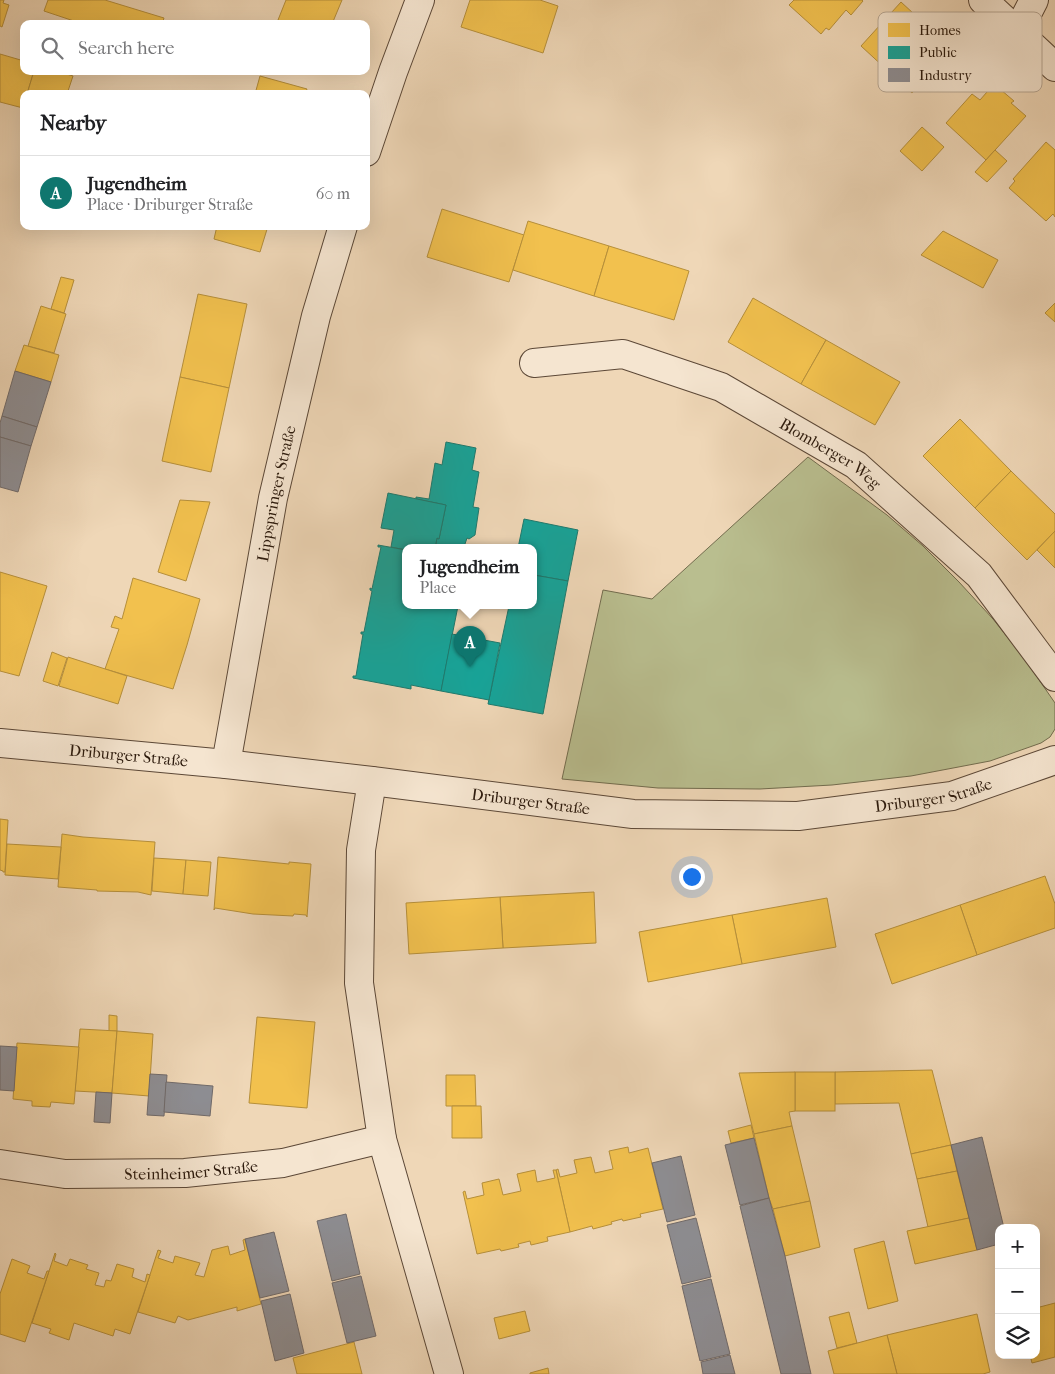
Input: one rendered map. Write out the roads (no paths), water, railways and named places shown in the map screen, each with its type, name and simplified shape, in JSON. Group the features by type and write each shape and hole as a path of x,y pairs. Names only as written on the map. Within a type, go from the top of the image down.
{"street":[{"path":"370,140 420,0"},
{"path":"983,0 997,12"},
{"path":"1028,12 1034,0"},
{"path":"1042,54 1055,67"},
{"name":"Lippspringer Straße","path":"226,764 273,498 316,316 342,230"},
{"name":"Blomberger Weg","path":"534,363 623,354 721,388 856,465 979,575 1055,677"},
{"name":"Driburger Straße","path":"0,744 226,764 633,814 798,816 952,796 1055,760"},
{"path":"372,781 361,850 359,983 382,1139 449,1374"},
{"name":"Steinheimer Straße","path":"0,1164 65,1174 184,1173 283,1163 382,1139"}],"place":[{"name":"Jugendheim","path":"470,667"}]}
